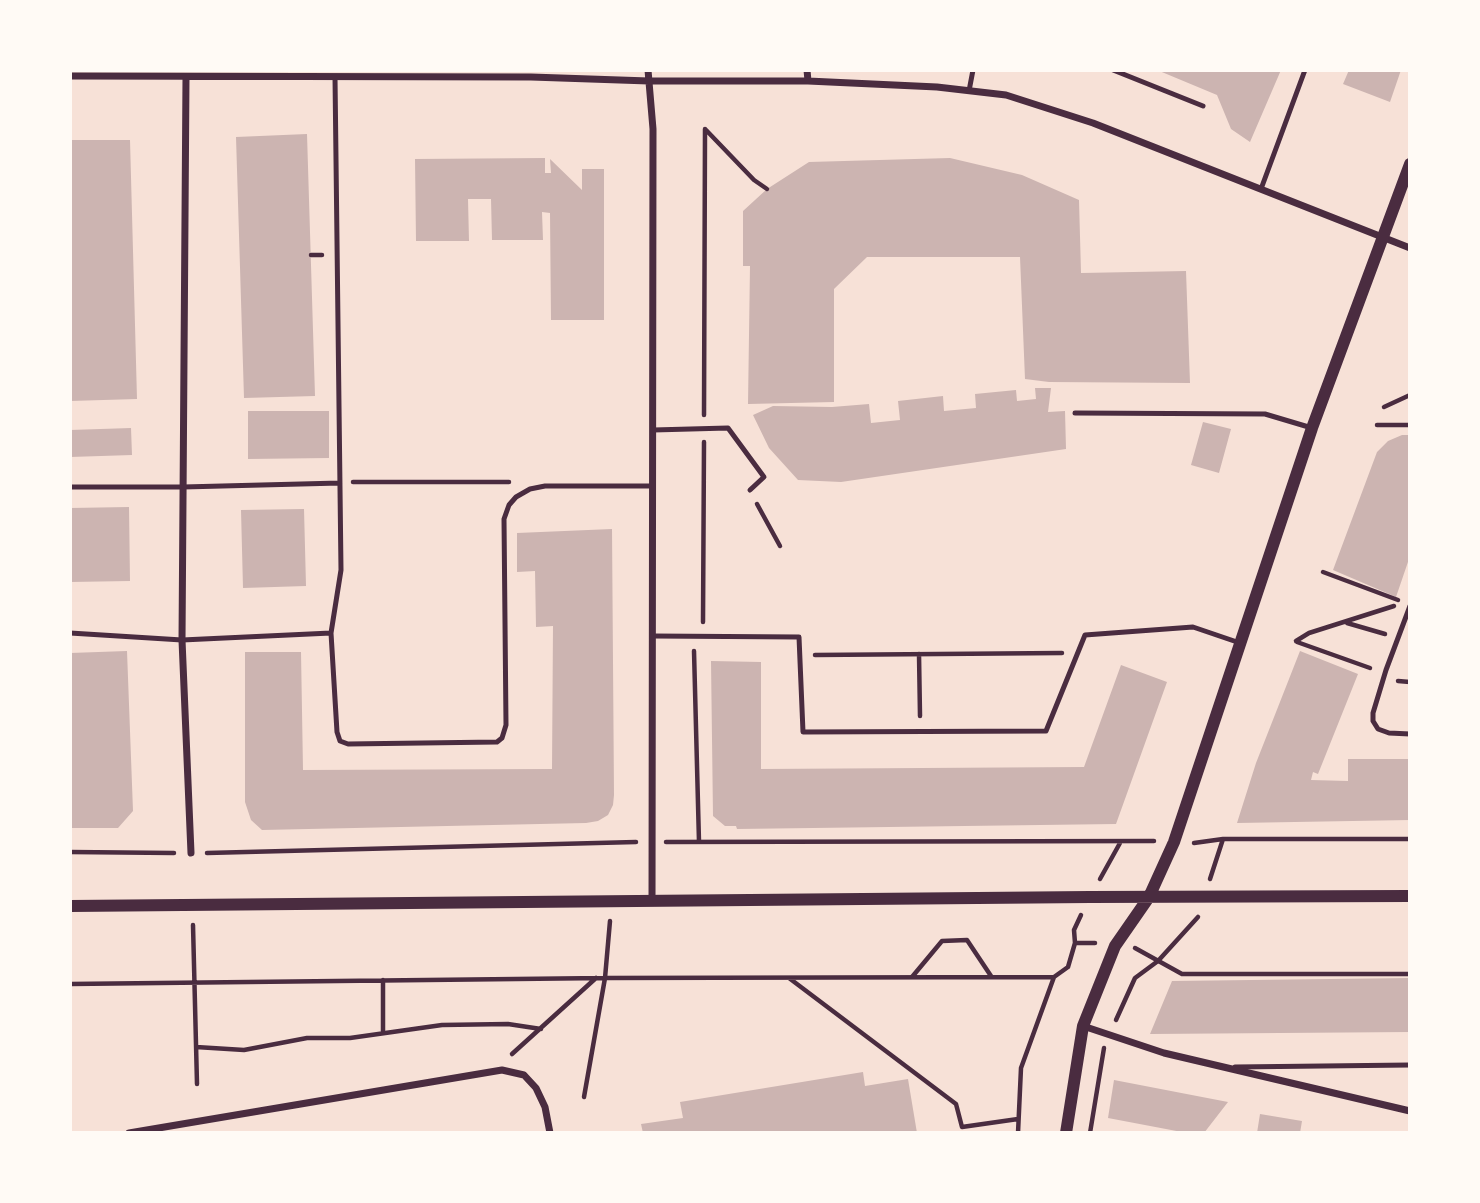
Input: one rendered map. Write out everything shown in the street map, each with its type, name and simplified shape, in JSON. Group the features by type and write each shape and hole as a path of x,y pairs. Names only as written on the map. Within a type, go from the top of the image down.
{"street":[{"path":"648,70 653,129 652,901"},
{"path":"807,70 808,81"},
{"path":"70,76 335,77 531,74 649,81 808,81 1006,95 1093,122 1410,248"},
{"path":"186,77 182,640 191,853"},
{"path":"1066,1133 1083,1026 1115,946 1149,897 1174,842 1312,428 1410,164"},
{"path":"70,905 1410,896"},
{"path":"1083,1026 1164,1053 1410,1111"},
{"path":"129,1133 502,1070 524,1075 536,1087 545,1107 550,1133"}],"lane":[{"path":"969,91 973,70"},
{"path":"1113,70 1203,106"},
{"path":"1261,189 1305,70"},
{"path":"335,77 341,570 331,633 337,732 340,741 348,744 497,742 502,738 506,725 504,519 509,505 516,497 530,489 545,486 652,486"},
{"path":"1075,414 1265,414 1312,428"},
{"path":"653,430 728,428 764,477 750,490"},
{"path":"70,487 340,483"},
{"path":"1410,606 1373,713 1373,721 1378,729 1389,733 1410,734"},
{"path":"653,635 799,638 803,732 1046,731 1085,635 1193,627 1240,643"},
{"path":"70,633 182,640 331,633"},
{"path":"1400,635 1410,635"},
{"path":"1226,1067 1410,1065"}],"path":[{"path":"702,636 705,129 754,180 767,189"},
{"path":"1384,407 1410,395"},
{"path":"1377,425 1410,425"},
{"path":"340,483 509,482 530,489"},
{"path":"750,490 780,547"},
{"path":"1322,572 1398,603 1309,633 1296,641 1370,667"},
{"path":"1345,622 1386,634 1400,635"},
{"path":"693,636 699,842"},
{"path":"800,655 1078,653"},
{"path":"919,654 920,732"},
{"path":"1194,843 1223,839 1410,839"},
{"path":"1212,872 1223,839"},
{"path":"667,842 1145,841"},
{"path":"70,852 191,853 636,842"},
{"path":"1099,881 1120,843"},
{"path":"1119,1014 1135,978 1158,961 1199,916"},
{"path":"584,1097 605,978 610,921"},
{"path":"193,925 197,1084"},
{"path":"1018,1133 1021,1068 1054,977 1068,967 1075,943 1074,930"},
{"path":"912,977 942,941 967,940 992,977"},
{"path":"1075,943 1088,942"},
{"path":"1138,948 1182,974 1410,974"},
{"path":"789,977 956,1104 962,1127 1018,1119"},
{"path":"70,984 596,978 1054,977"},
{"path":"509,1057 596,978"},
{"path":"383,980 383,1032"},
{"path":"196,1047 244,1050 307,1038 350,1038 442,1025 509,1024 541,1029"},
{"path":"1090,1133 1103,1049"}],"building":[{"path":"1157,70 1281,70 1250,142 1231,129 1217,95"},
{"path":"1349,70 1401,70 1390,102 1343,84"},
{"path":"307,134 315,396 244,398 236,137"},
{"path":"70,140 130,140 137,399 70,401"},
{"path":"545,158 545,173 551,173 550,159 582,190 582,169 604,169 604,320 551,320 550,213 542,212 543,240 492,240 491,199 468,199 469,241 416,241 415,159"},
{"path":"950,158 1022,175 1079,200 1081,273 1186,271 1190,383 1049,382 1025,379 1020,257 867,257 834,289 834,402 748,404 750,266 743,266 743,211 767,189 809,162"},
{"path":"1035,388 1051,388 1048,412 1065,411 1066,449 841,482 798,480 769,448 753,415 773,406 832,407 869,404 871,423 900,420 898,401 943,396 944,411 976,408 975,394 1016,390 1017,401 1036,399"},
{"path":"248,411 329,411 329,458 248,459"},
{"path":"1203,422 1231,429 1219,473 1191,465"},
{"path":"131,428 132,455 70,457 70,430"},
{"path":"1402,435 1410,435 1410,556 1396,597 1333,570 1377,452 1388,441"},
{"path":"129,507 130,581 70,582 70,508"},
{"path":"304,509 306,586 243,588 241,510"},
{"path":"612,529 614,795 608,815 598,821 586,823 262,830 251,820 245,802 245,652 301,652 303,770 552,769 553,626 536,627 535,571 517,572 517,533"},
{"path":"127,651 133,811 118,828 70,828 70,653"},
{"path":"1300,651 1358,674 1318,774 1313,772 1311,780 1348,781 1348,759 1410,759 1410,820 1237,823 1256,763"},
{"path":"711,661 761,662 761,769 1084,767 1121,665 1167,682 1116,824 737,829 736,826 725,826 713,816"},
{"path":"1410,978 1410,1032 1150,1034 1172,981"},
{"path":"863,1072 865,1086 908,1079 917,1133 643,1133 641,1124 683,1118 680,1102"},
{"path":"1114,1080 1228,1102 1204,1133 1187,1133 1108,1118"},
{"path":"1260,1114 1302,1121 1300,1133 1257,1133"}]}
